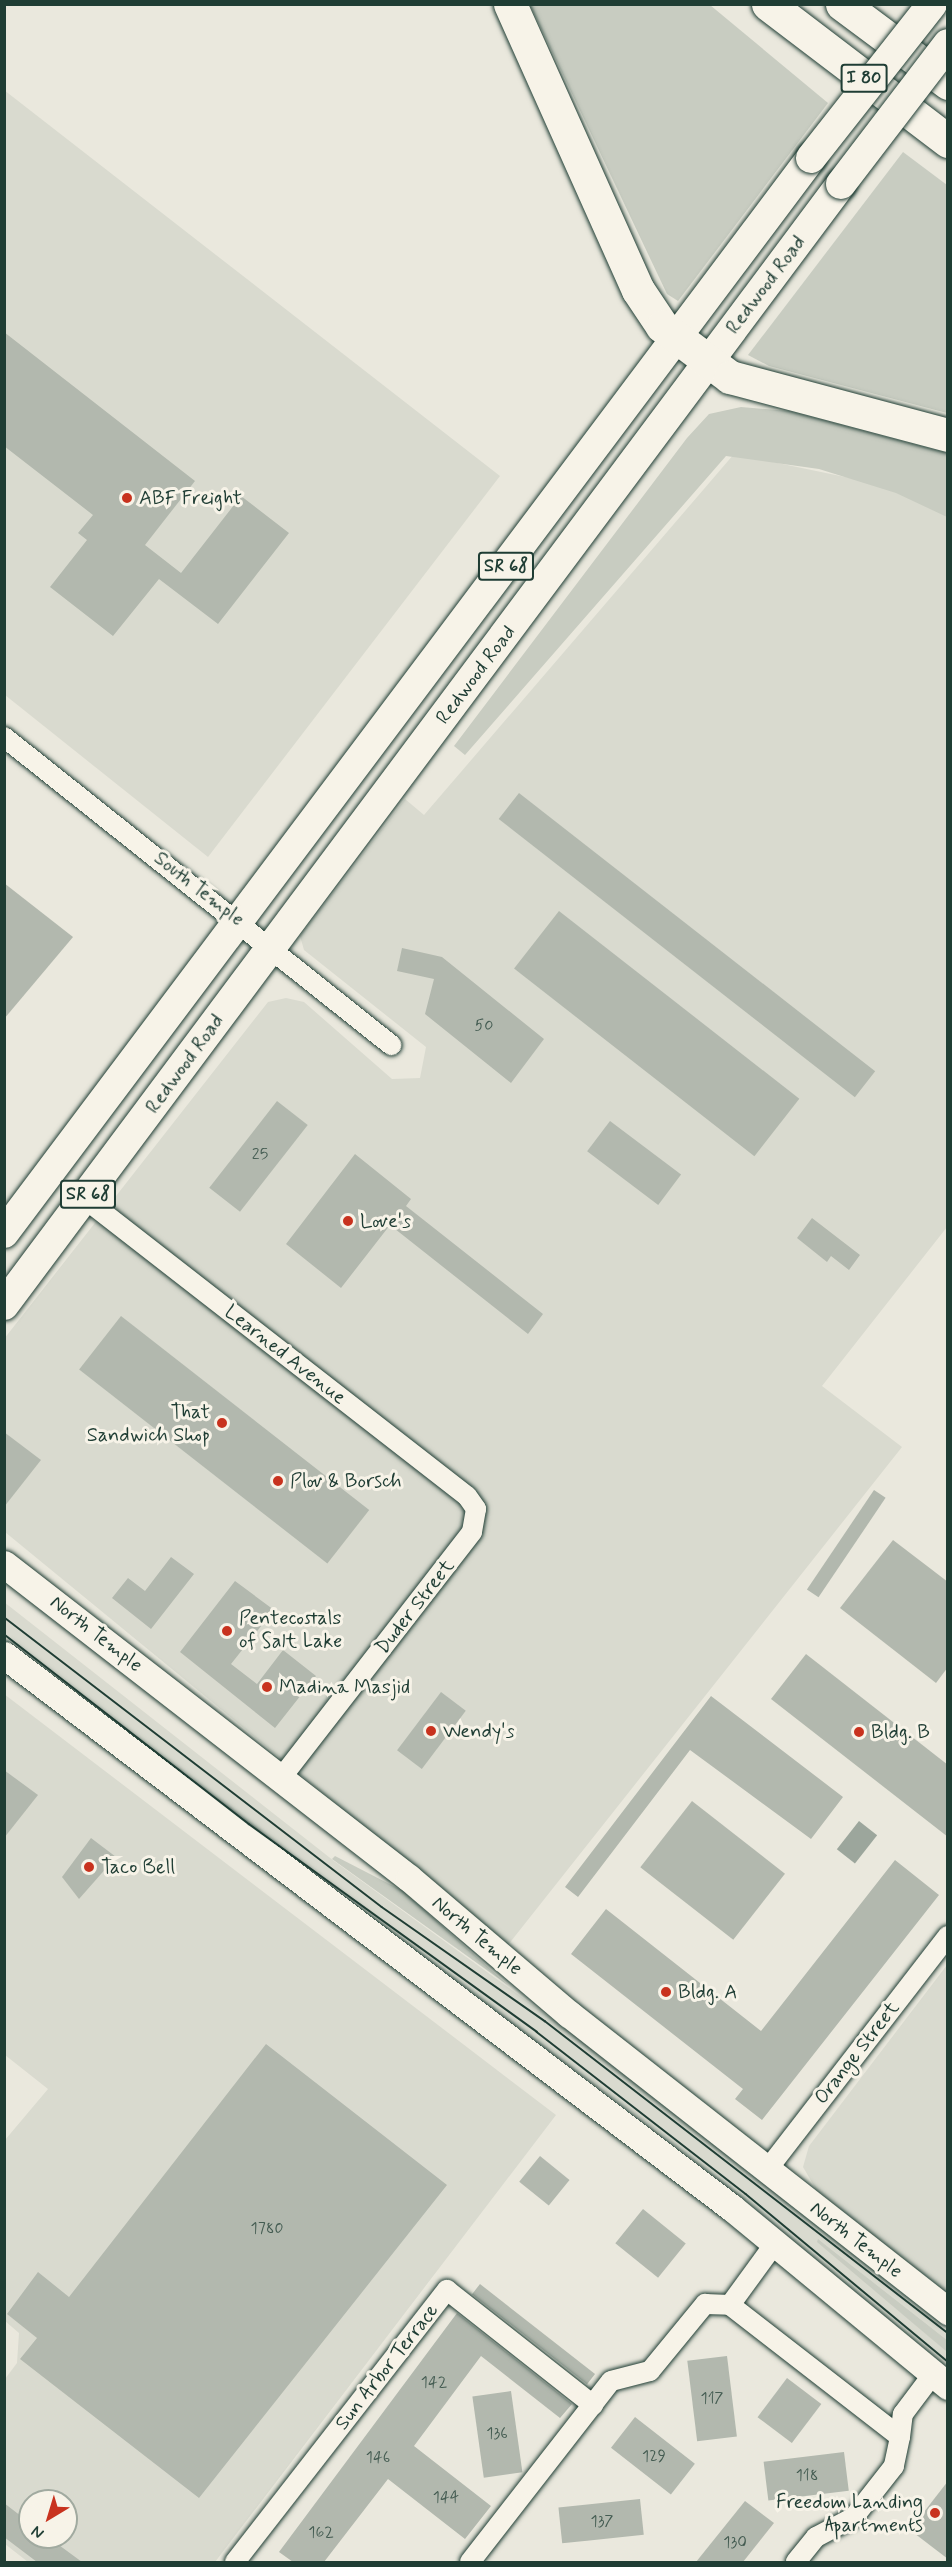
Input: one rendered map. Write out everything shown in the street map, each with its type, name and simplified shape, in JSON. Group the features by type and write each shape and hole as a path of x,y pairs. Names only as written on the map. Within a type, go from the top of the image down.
{"highway":[{"path":"510,4 638,290 675,338 708,364 736,380 948,435"},
{"name":"I 80","path":"842,4 948,83"},
{"path":"774,10 948,147"},
{"name":"I 80","path":"774,10 948,141"}],"main road":[{"name":"Redwood Road","path":"4,1233 675,338 811,158 932,4"},
{"name":"Redwood Road","path":"4,1305 948,44"},
{"name":"North Temple","path":"4,1564 281,1778 767,2170 948,2311"},
{"path":"4,1655 776,2242 940,2380"}],"street":[{"name":"South Temple","path":"4,737 240,921 391,1045"},
{"name":"Learned Avenue","path":"84,1198 467,1496 477,1517"},
{"name":"Duder Street","path":"281,1778 452,1559 477,1517"},
{"name":"Orange Street","path":"767,2170 948,1936"},
{"path":"730,2305 776,2242"},
{"name":"Sun Arbor Terrace","path":"236,2562 447,2290 592,2405"},
{"path":"470,2562 618,2375 650,2371 661,2362 705,2304 730,2305 900,2437"},
{"path":"796,2562 816,2537 854,2517 894,2466 903,2414 940,2380"}],"shaded area":[{"path":"530,5 710,5 828,103 678,301 667,294"},
{"path":"4,90 500,476 208,857 5,695"},
{"path":"903,152 947,185 947,413 769,366 748,355"},
{"path":"741,407 789,411 947,453 947,517 896,493 819,469 726,456 465,755 454,746 687,438 709,414"},
{"path":"734,454 903,489 947,511 947,1227 822,1386 902,1447 508,1945 5,1532 4,1339 268,1002 286,998 304,1002 392,1079 420,1078 426,1047 304,950 300,936 405,799 424,815"},
{"path":"4,1602 334,1861 589,2046 947,2323 947,2340 818,2239 947,2352 947,2367 658,2131 336,1896 5,1639"},
{"path":"4,1694 556,2115 215,2562 28,2562 5,2544 5,2379 17,2363 19,2333 5,2321 5,2140 48,2089 5,2055"},
{"path":"859,1821 877,1835 855,1864 837,1849"},
{"path":"335,1856 403,1891 509,1986 332,1859"},
{"path":"947,1965 947,2293 817,2191 803,2167 809,2146"},
{"path":"818,2239 947,2340 947,2352 817,2242"}],"building":[{"name":"ABF Freight","path":"4,332 195,481 145,545 181,573 241,496 289,533 218,624 159,579 113,636 50,587 87,540 78,533 93,515 4,446"},
{"path":"519,793 875,1071 855,1097 499,819"},
{"path":"4,883 73,937 4,1019"},
{"path":"559,911 799,1099 754,1156 514,969"},
{"path":"402,948 442,957 544,1039 511,1083 425,1014 434,979 397,971"},
{"path":"277,1101 308,1125 240,1212 209,1188"},
{"path":"610,1121 681,1175 658,1205 587,1151"},
{"name":"Love's","path":"355,1154 411,1199 406,1206 543,1314 528,1334 390,1225 341,1288 286,1244"},
{"path":"812,1218 860,1255 849,1270 831,1256 827,1262 797,1238"},
{"path":"121,1316 369,1510 327,1564 79,1370"},
{"path":"4,1432 41,1460 4,1507"},
{"path":"874,1490 886,1498 819,1597 807,1589"},
{"path":"893,1540 948,1582 948,1667 936,1683 840,1608"},
{"path":"171,1557 194,1574 151,1629 112,1598 128,1578 145,1591"},
{"path":"235,1581 274,1610 231,1664 257,1684 283,1650 316,1676 275,1728 180,1652"},
{"name":"Bldg. B","path":"806,1654 948,1765 948,1837 771,1699"},
{"name":"Wendy's","path":"441,1692 466,1711 422,1769 397,1750"},
{"path":"711,1696 843,1797 811,1839 690,1750 578,1897 565,1887"},
{"path":"4,1770 38,1795 4,1838"},
{"path":"692,1801 785,1874 733,1940 640,1867"},
{"name":"Taco Bell","path":"91,1838 116,1857 79,1899 62,1877"},
{"name":"Bldg. A","path":"895,1860 939,1895 762,2120 735,2099 743,2089 571,1954 606,1909 761,2031"},
{"path":"266,2044 447,2185 199,2498 20,2359 37,2338 7,2314 38,2272 69,2297"},
{"path":"540,2156 570,2180 549,2206 519,2182"},
{"path":"643,2209 686,2244 658,2278 615,2243"},
{"path":"480,2284 595,2374 587,2384 472,2294"},
{"path":"457,2313 572,2404 560,2418 481,2356 414,2446 491,2506 465,2539 388,2479 324,2562 293,2562 279,2552"},
{"path":"727,2356 737,2436 697,2441 687,2361"},
{"path":"787,2378 821,2404 792,2443 758,2417"},
{"path":"511,2391 522,2472 484,2478 472,2396"},
{"path":"635,2417 695,2464 671,2495 611,2448"},
{"path":"844,2452 849,2491 768,2501 764,2462"},
{"name":"Freedom Landing Apartments","path":"948,2481 948,2559 910,2530"},
{"path":"640,2499 644,2535 562,2543 558,2508"},
{"path":"745,2501 774,2523 743,2562 696,2562"},
{"path":"4,2503 18,2514 18,2548 4,2537"},
{"path":"20,2549 64,2549 82,2562 37,2562"}],"tram line":[{"path":"4,1617 382,1907 545,2021 948,2333"},
{"path":"4,1634 249,1824 537,2032 746,2194 948,2362"}],"place":[{"name":"ABF Freight","path":"127,498"},
{"name":"Love's","path":"348,1221"},
{"name":"That Sandwich Shop","path":"222,1423"},
{"name":"Plov & Borsch","path":"278,1481"},
{"name":"Pentecostals of Salt Lake","path":"227,1631"},
{"name":"Madina Masjid","path":"267,1687"},
{"name":"Wendy's","path":"431,1731"},
{"name":"Bldg. B","path":"859,1732"},
{"name":"Taco Bell","path":"89,1867"},
{"name":"Bldg. A","path":"666,1992"},
{"name":"Freedom Landing Apartments","path":"935,2513"}]}
